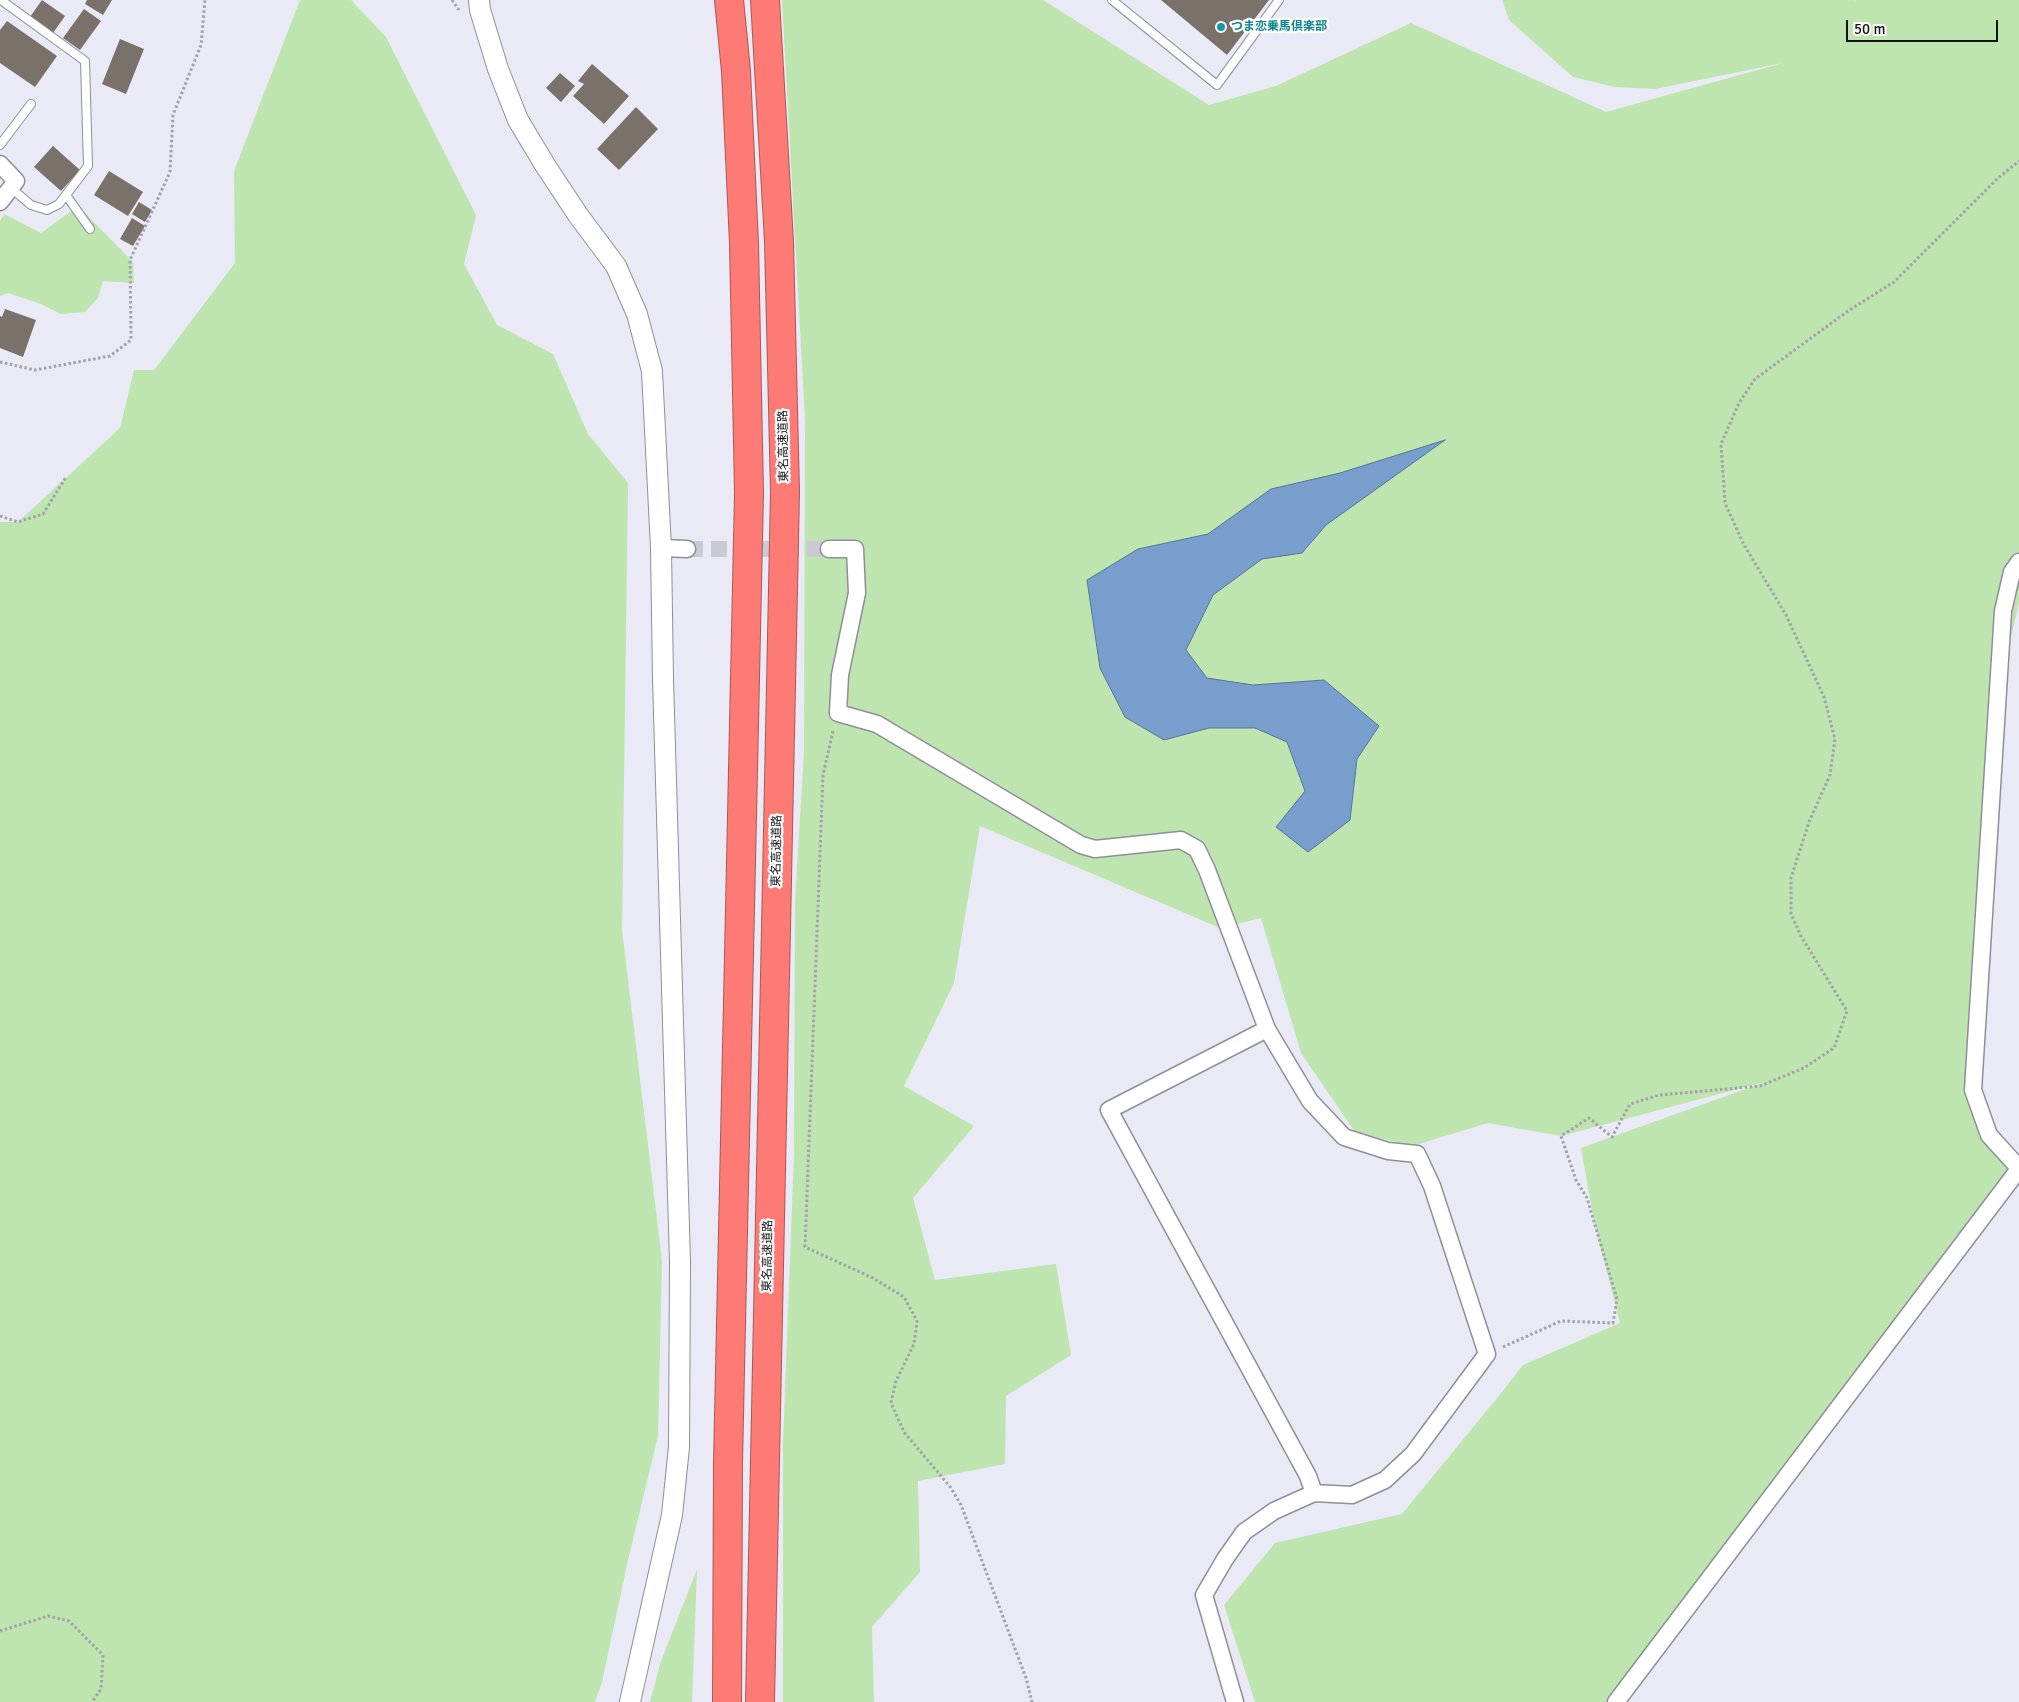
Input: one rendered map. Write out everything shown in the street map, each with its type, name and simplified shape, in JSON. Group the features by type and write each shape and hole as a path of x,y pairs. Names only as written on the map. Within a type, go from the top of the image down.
{"highway":[{"path":"727,1702 728,1462 748,493 744,243 736,71 730,0"},
{"name":"東名高速道路","path":"760,1702 763,1482 785,492 779,241 764,0"}],"street":[{"path":"479,0 480,10 498,69 518,120 545,165 616,266 637,314 652,371 661,548 663,688 680,1262 679,1447 672,1515 630,1702"},
{"path":"0,164 16,181 0,202"},
{"path":"661,548 687,549"},
{"path":"829,549 856,550 857,593 840,675 838,713 877,724 1081,845 1095,850 1181,840 1197,849 1207,870 1267,1029 1310,1100 1344,1137 1388,1151 1417,1154 1432,1186 1487,1354 1413,1454 1385,1480 1352,1495 1314,1493 1274,1511 1244,1532 1225,1559 1204,1595 1235,1702"},
{"path":"1616,1702 2019,1169 1989,1135 1973,1090 2003,611 2012,572 2019,562"},
{"path":"1267,1029 1109,1110 1308,1476 1314,1493"}],"lane":[{"path":"1,0 85,61 88,166 59,204 47,210 31,205 11,188"},
{"path":"1112,0 1217,85 1279,0"},
{"path":"0,145 31,104"},
{"path":"66,195 90,229"}],"path":[{"path":"0,362 35,370 110,356 132,340 130,260 170,172 173,115 202,45 205,0"},
{"path":"1487,1354 1561,1321 1613,1323 1617,1299 1586,1198 1576,1180 1561,1136 1589,1118 1612,1137 1630,1104 1659,1095 1760,1086 1804,1068 1834,1048 1847,1011 1801,936 1791,914 1791,878 1809,822 1830,775 1835,739 1824,697 1786,615 1743,543 1725,503 1721,444 1739,403 1755,379 1848,311 1894,282 1997,179 2019,161"},
{"path":"0,516 18,522 44,514 66,477"},
{"path":"838,713 823,775 805,1247 873,1278 904,1297 917,1321 914,1344 896,1381 891,1403 904,1432 951,1488 961,1505 1026,1678 1032,1702"},
{"path":"0,1632 48,1616 69,1621 103,1655 101,1689 92,1702"}],"green space":[{"path":"300,0 351,0 386,37 476,215 464,264 497,325 553,354 588,434 628,483 622,930 662,1261 658,1436 628,1560 602,1682 595,1702 0,1702 0,522 18,522 120,428 134,370 154,370 235,263 234,171"},
{"path":"782,0 1043,0 1209,105 1276,86 1411,23 1606,112 1783,63 1655,89 1615,87 1573,77 1509,20 1502,0 1854,0 1854,2 1855,0 2019,0 2019,603 1998,694 1973,1090 2019,1168 1616,1702 1255,1702 1224,1605 1275,1543 1402,1514 1523,1365 1620,1323 1594,1221 1581,1148 1768,1081 1561,1136 1488,1123 1412,1146 1355,1132 1301,1053 1261,918 1220,928 980,826 954,983 904,1086 974,1126 913,1198 935,1280 1056,1264 1071,1355 1006,1396 1005,1464 918,1481 920,1572 872,1627 874,1702 783,1702 783,1443 794,1154 795,901 804,751 805,420"},
{"path":"78,206 133,262 134,283 103,281 98,298 85,312 61,314 41,304 8,293 0,296 0,221 4,214 41,233"},
{"path":"697,1569 692,1702 650,1702 660,1664"}],"water":[{"path":"1445,440 1326,525 1302,553 1262,559 1213,595 1186,650 1207,678 1253,685 1324,680 1379,726 1357,759 1350,820 1308,852 1276,827 1305,791 1287,742 1255,728 1209,728 1164,740 1125,717 1100,668 1087,580 1138,549 1208,534 1271,489 1340,473"}],"building":[{"path":"42,0 65,16 53,33 30,17"},
{"path":"87,0 112,0 103,15 85,4"},
{"name":"つま恋乗馬倶楽部","path":"1161,0 1269,0 1227,55"},
{"path":"84,9 101,21 80,50 63,38"},
{"path":"7,21 57,56 35,87 0,63 0,30"},
{"path":"120,39 144,49 126,94 102,84"},
{"path":"592,64 629,96 604,124 573,96 584,84 578,81"},
{"path":"560,73 575,86 561,102 546,88"},
{"path":"636,107 658,129 619,170 597,149"},
{"path":"53,146 80,170 61,191 34,167"},
{"path":"109,171 143,192 128,216 94,195"},
{"path":"139,202 152,210 145,222 132,214"},
{"path":"132,218 145,226 133,246 120,239"},
{"path":"5,309 36,320 23,357 0,348 0,316 2,317"}],"tunnel":[{"path":"687,549 829,549"}],"place":[{"name":"つま恋乗馬倶楽部","path":"1221,27"}]}
